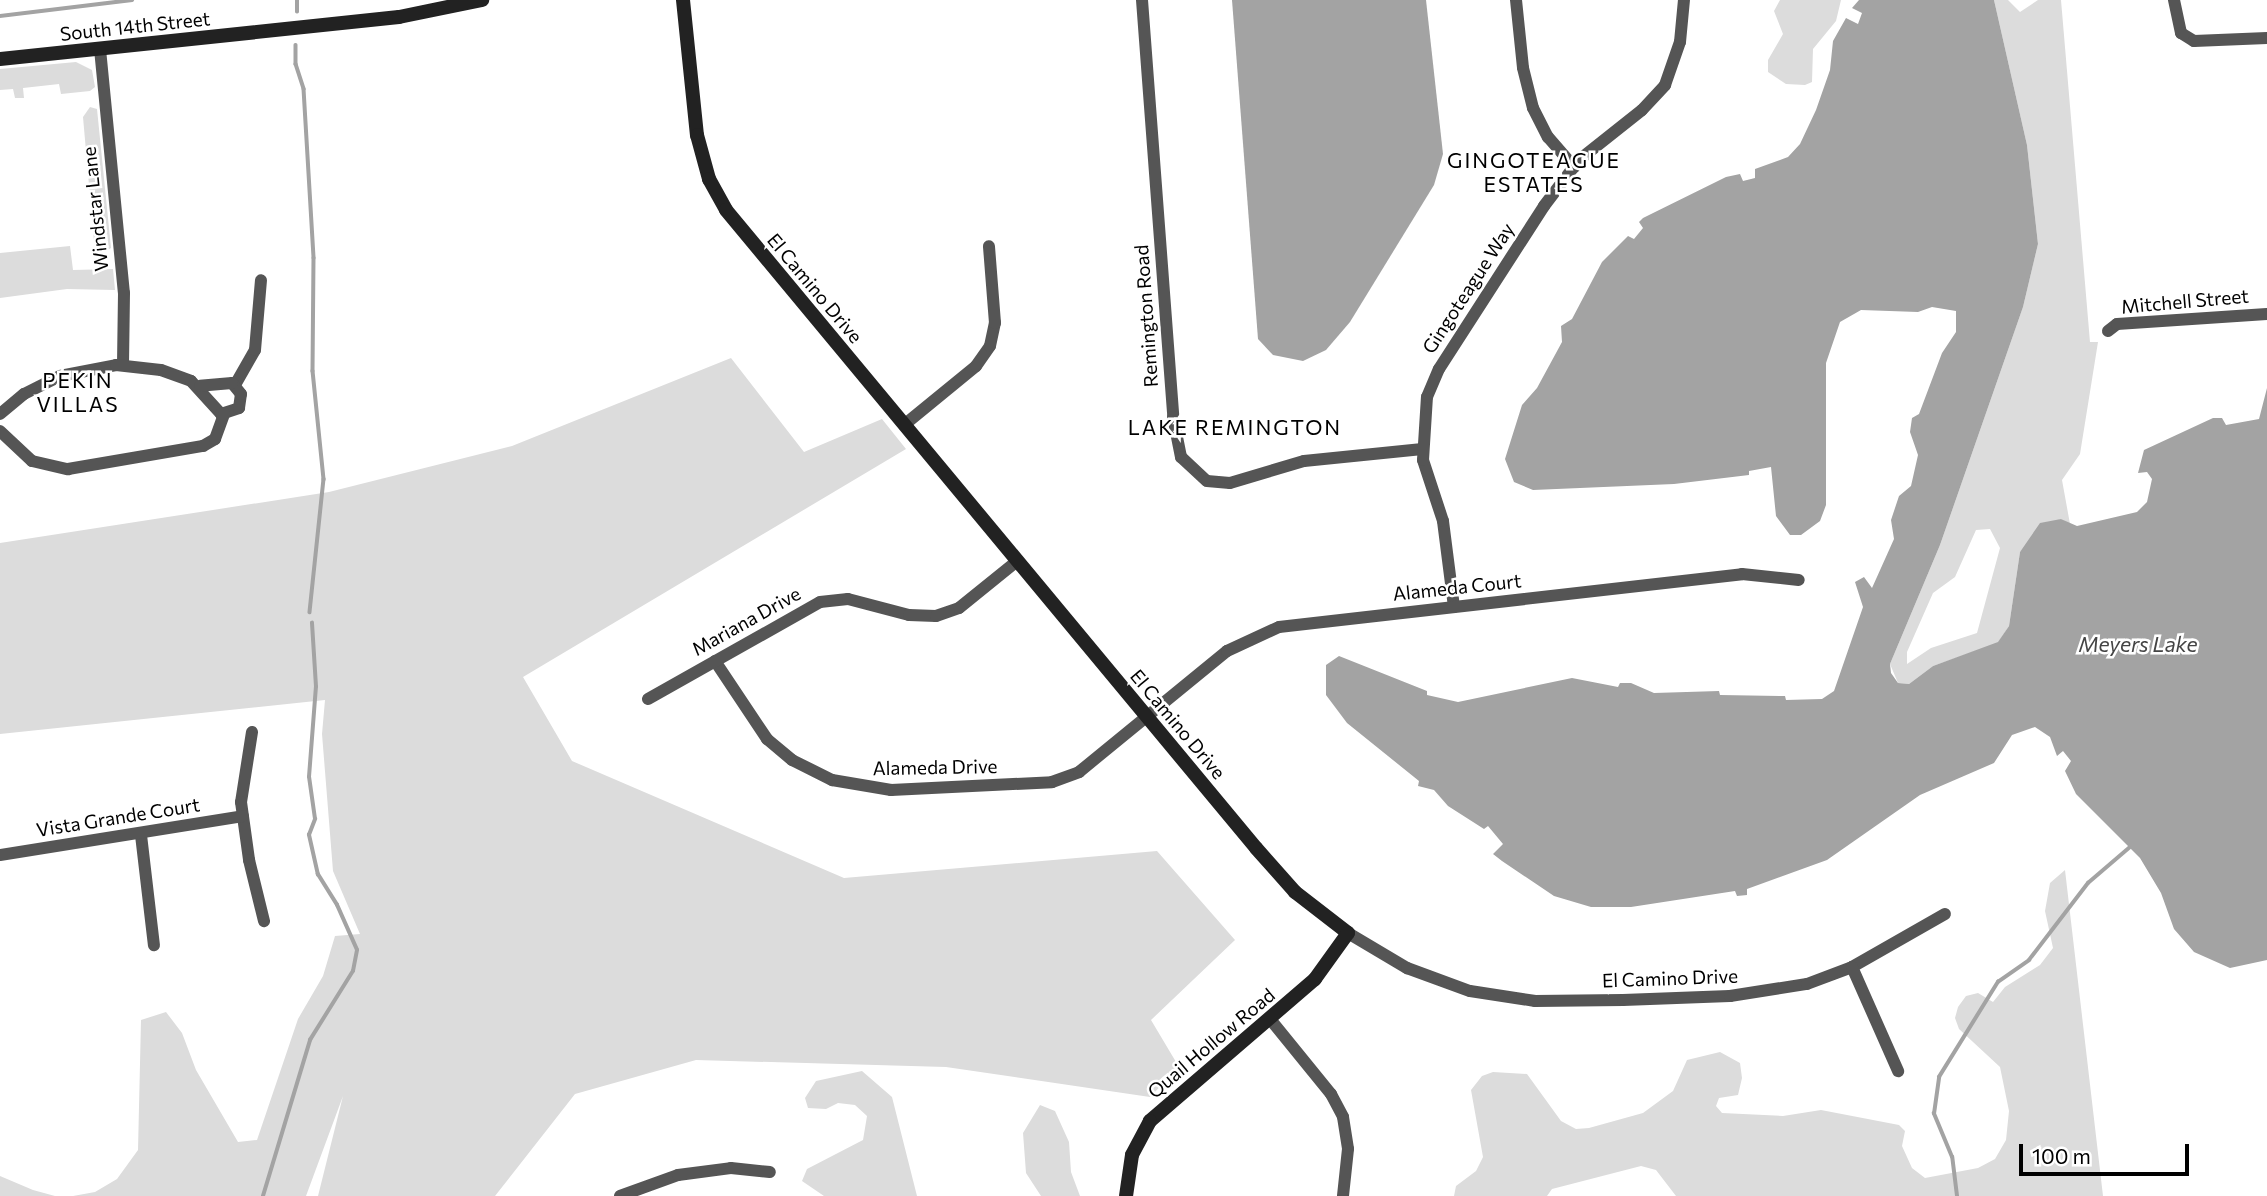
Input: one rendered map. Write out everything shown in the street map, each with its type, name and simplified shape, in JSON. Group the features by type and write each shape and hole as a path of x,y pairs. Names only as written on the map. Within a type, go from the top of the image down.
{"street":[{"name":"South 14th Street","path":"0,59 399,17 482,0"},
{"name":"El Camino Drive","path":"683,0 697,135 715,191 904,425 1284,881 1348,933 1430,978 1497,997 1535,1001 1759,993 1807,984 1852,967 1945,914"},
{"name":"Remington Road","path":"1142,0 1173,418 1181,457 1208,481 1230,483 1304,461 1422,449"},
{"path":"1516,0 1523,68 1533,108 1548,136 1574,167"},
{"name":"Gingoteague Way","path":"1454,607 1443,521 1422,449 1427,397 1439,369 1574,167 1642,110 1665,85 1680,42 1684,0"},
{"path":"2174,0 2177,24 2185,37 2199,42 2267,38"},
{"name":"Windstar Lane","path":"100,49 124,302 123,365"},
{"path":"904,425 976,366 990,346 995,323 989,246"},
{"path":"235,385 256,350 261,281"},
{"name":"Mitchell Street","path":"2108,331 2117,324 2267,314"},
{"path":"0,414 24,394 60,376 123,365 161,370 200,386 235,385"},
{"path":"0,431 32,461 68,469 203,446 215,439 224,414 239,408 241,394 235,385"},
{"path":"200,386 224,414"},
{"name":"Mariana Drive","path":"648,699 806,608 830,599 919,617 952,612 1017,561"},
{"name":"Alameda Court","path":"1147,717 1227,651 1260,633 1299,623 1742,574 1799,580"},
{"name":"Alameda Drive","path":"715,661 752,722 775,747 832,780 877,790 1060,780 1079,772 1147,717"},
{"path":"252,732 243,816 264,921"},
{"name":"Vista Grande Court","path":"0,855 141,835 243,816"},
{"path":"141,835 154,945"},
{"name":"Quail Hollow Road","path":"1126,1196 1132,1155 1150,1121 1322,971 1348,933"},
{"path":"1852,967 1898,1072"},
{"path":"1270,1019 1331,1094 1343,1116 1348,1149 1343,1196"},
{"path":"620,1196 678,1175 731,1168 770,1172"}],"shaded area":[{"path":"1780,0 1841,0 1836,21 1813,49 1812,82 1805,85 1786,84 1768,72 1768,60 1783,34 1774,11"},
{"path":"1994,0 2008,0 2020,12 2038,0 2061,0 2090,342 2098,342 2080,454 2062,480 2070,524 2061,519 2050,524 2020,552 2009,626 1998,643 1933,666 1909,684 1898,683 1890,664 1940,545 2023,307 2038,244 2027,145","holes":["1990,529 2000,548 1977,633 1931,648 1907,664 1907,652 1933,593 1955,577 1976,530"]},
{"path":"76,62 92,70 95,87 90,91 61,94 59,84 23,88 24,98 15,98 13,89 0,90 0,69"},
{"path":"90,107 97,109 111,248 106,251 94,242 83,117"},
{"path":"70,246 73,270 113,269 115,290 67,289 0,298 0,253"},
{"path":"731,358 804,452 882,419 906,449 523,677 572,761 844,878 1157,851 1235,940 1151,1020 1179,1067 1150,1097 946,1067 696,1060 575,1094 495,1196 318,1196 343,1096 306,1196 73,1196 95,1192 117,1179 138,1150 141,1020 166,1012 182,1033 196,1070 238,1142 257,1140 298,1019 323,976 335,936 360,934 333,871 322,734 325,700 0,734 0,543 329,492 512,446"},
{"path":"2065,870 2103,1196 1676,1196 1656,1170 1641,1166 1552,1189 1547,1196 1454,1196 1456,1186 1476,1171 1483,1157 1471,1090 1482,1076 1493,1072 1527,1074 1561,1121 1576,1129 1589,1128 1643,1113 1673,1091 1687,1060 1720,1052 1740,1063 1742,1078 1738,1095 1719,1098 1716,1106 1722,1113 1783,1116 1821,1110 1899,1125 1905,1131 1902,1146 1912,1168 1925,1178 1978,1168 1995,1159 2006,1140 2009,1111 2000,1067 1959,1029 1955,1018 1958,1007 1966,996 1978,993 1993,1002 2005,987 2040,965 2053,948 2045,911 2050,883"},
{"path":"862,1071 892,1097 917,1196 824,1196 802,1181 807,1169 863,1140 867,1116 855,1105 838,1103 826,1109 808,1108 805,1098 816,1081"},
{"path":"1040,1105 1055,1111 1069,1142 1071,1172 1080,1196 1041,1196 1026,1173 1023,1133"},
{"path":"0,1176 33,1190 55,1196 0,1196"}],"water":[{"path":"1232,0 1426,0 1443,154 1434,185 1350,322 1326,350 1303,361 1273,355 1258,339"},
{"name":"Meyers Lake","path":"1859,0 1994,0 2027,145 2038,244 2023,307 1940,545 1890,664 1891,673 1898,683 1909,684 1933,666 1998,642 2009,626 2020,552 2040,523 2061,519 2077,526 2137,512 2147,502 2152,479 2147,472 2138,473 2144,450 2213,418 2222,418 2226,425 2259,419 2267,388 2267,960 2230,968 2194,952 2174,929 2161,893 2140,858 2076,794 2065,771 2071,761 2063,751 2057,756 2050,737 2035,727 2012,735 1994,763 1920,795 1827,860 1747,889 1747,895 1737,896 1735,891 1631,907 1591,907 1554,896 1493,854 1503,844 1488,826 1484,829 1448,806 1434,790 1418,786 1419,781 1347,723 1326,695 1326,665 1339,656 1427,691 1427,695 1458,702 1572,678 1618,687 1620,683 1631,683 1654,693 1719,691 1720,695 1785,696 1786,700 1822,699 1834,691 1863,607 1855,582 1864,577 1872,588 1894,539 1891,520 1899,496 1911,486 1918,455 1910,432 1912,418 1919,414 1942,353 1956,332 1956,311 1932,307 1918,312 1861,310 1840,322 1826,363 1826,505 1820,521 1801,535 1790,535 1776,516 1771,467 1749,471 1749,475 1674,484 1533,490 1514,482 1505,459 1522,405 1537,388 1562,342 1561,326 1572,319 1602,262 1628,236 1634,239 1643,228 1639,222 1643,218 1726,177 1740,174 1743,181 1755,178 1755,169 1788,157 1800,144 1816,110 1830,70 1833,41 1846,18 1858,24 1862,13 1852,8"}],"waterway":[{"path":"0,16 132,0"},
{"path":"297,0 297,12"},
{"path":"296,45 296,64 304,89 314,258 313,371 324,479 310,612"},
{"path":"263,1196 310,1040 353,971 357,950 337,905 318,875 309,835 315,819 309,777 316,687 312,623"},
{"path":"1957,1196 1952,1157 1934,1114 1939,1077 1998,982 2029,960 2088,883 2129,848"}],"district":[{"name":"GINGOTEAGUE ESTATES","path":"1534,172"},
{"name":"PEKIN VILLAS","path":"78,392"},
{"name":"LAKE REMINGTON","path":"1235,427"}]}
